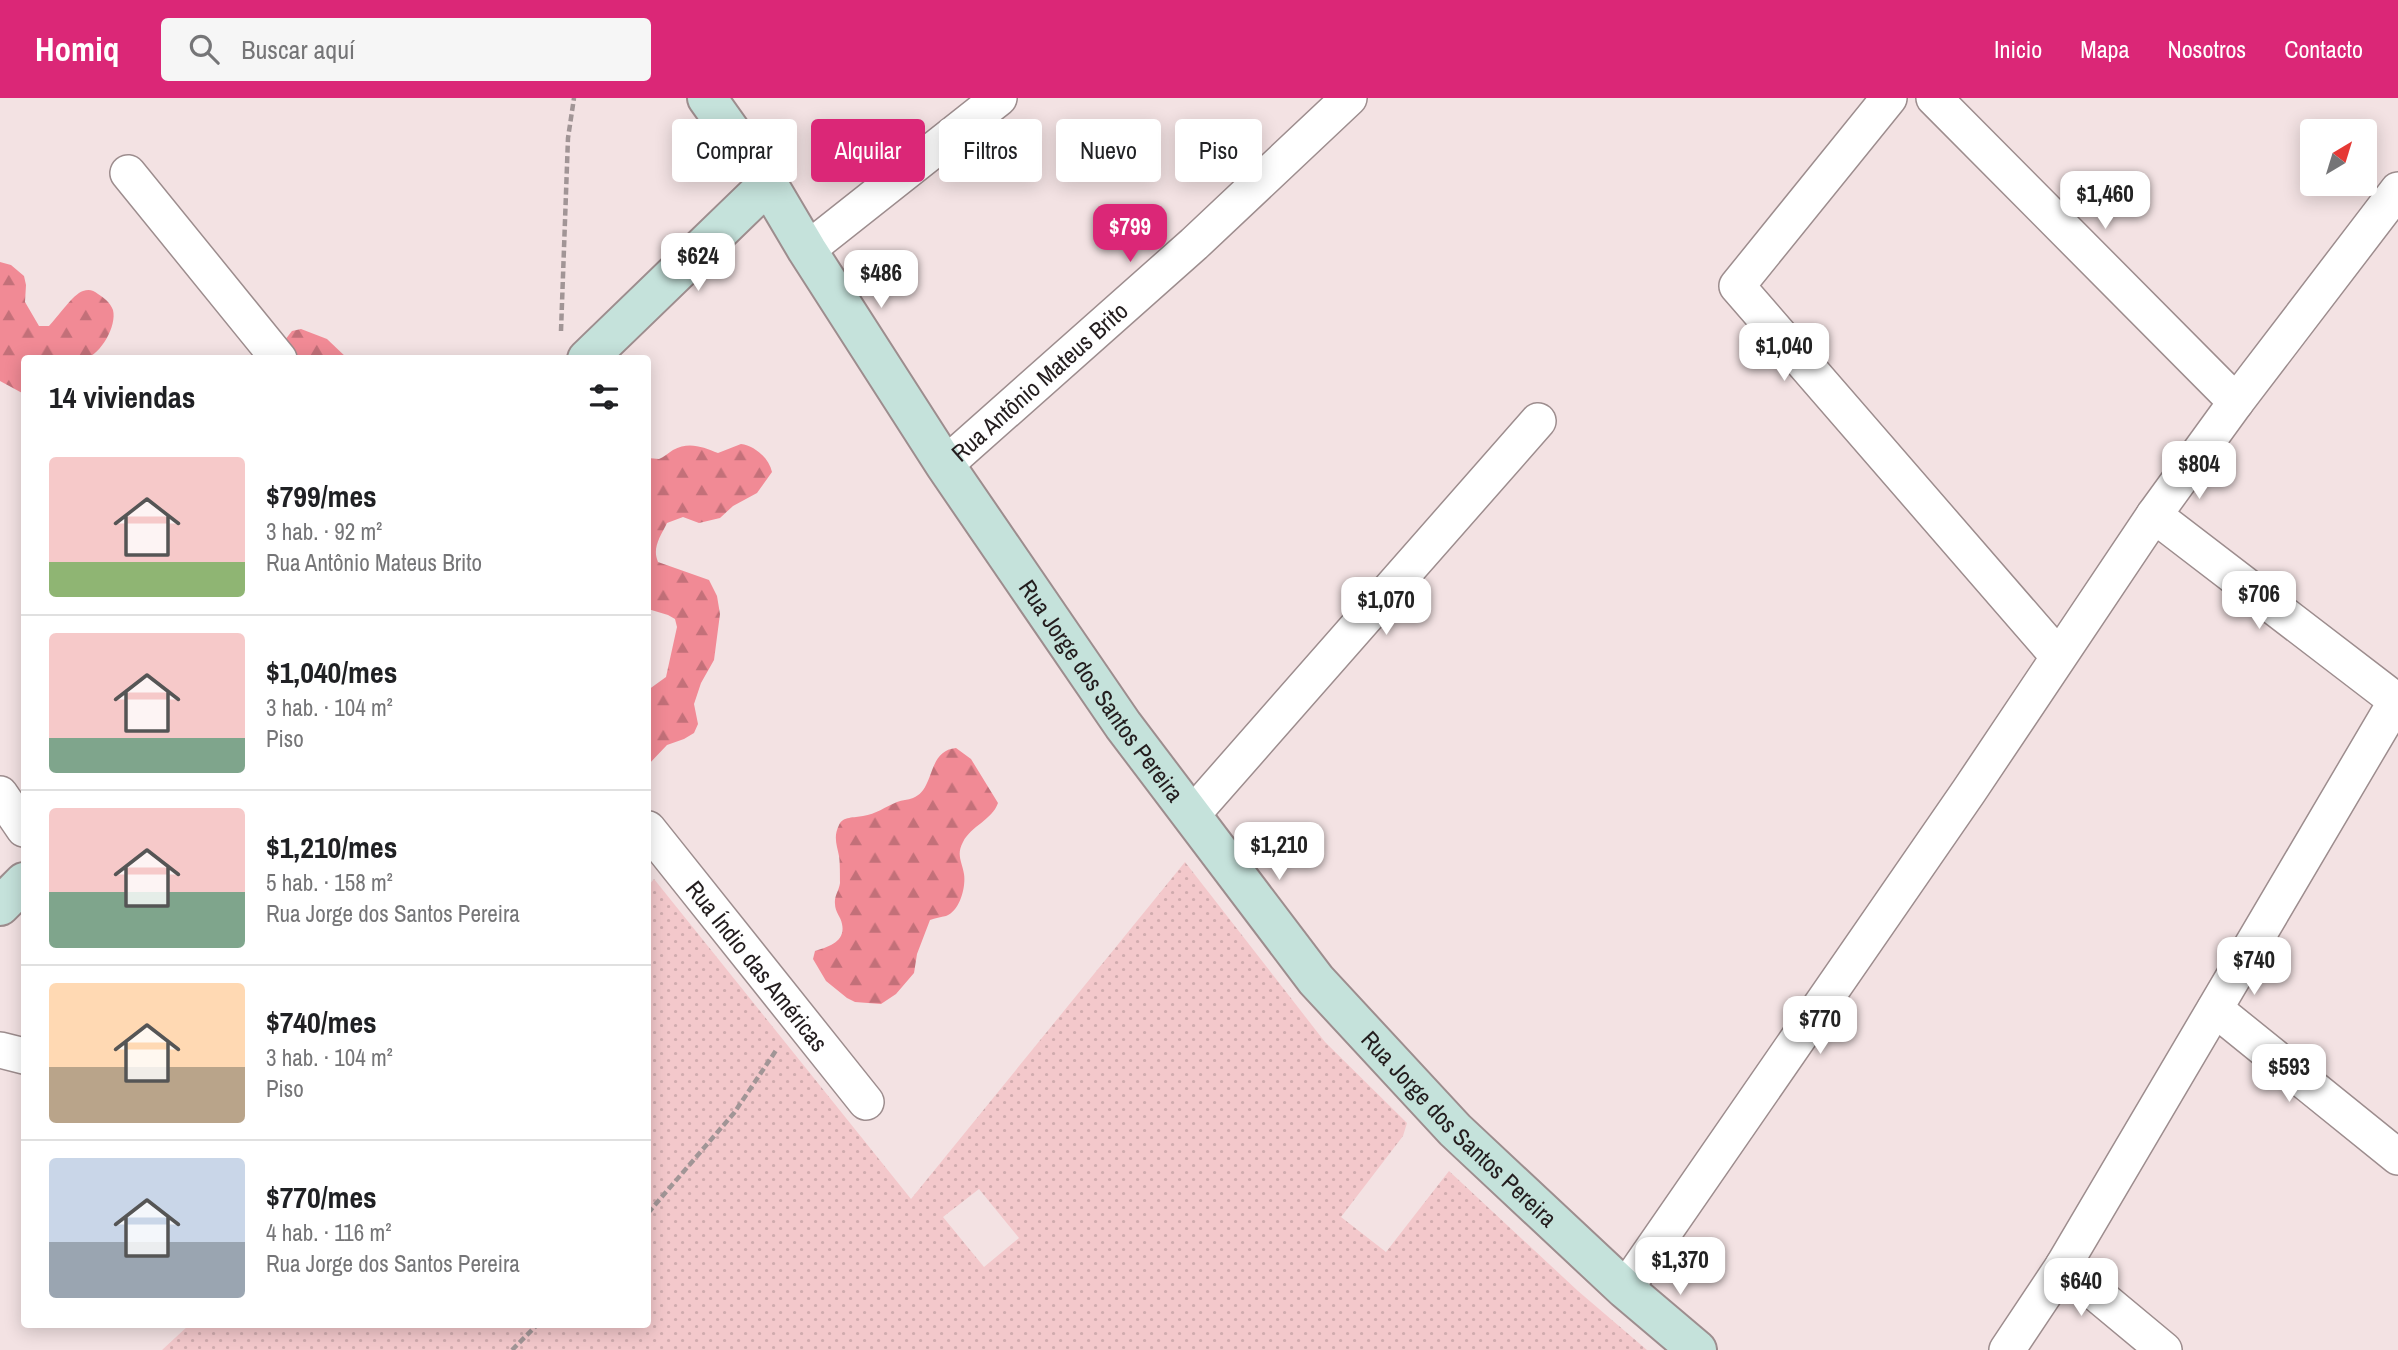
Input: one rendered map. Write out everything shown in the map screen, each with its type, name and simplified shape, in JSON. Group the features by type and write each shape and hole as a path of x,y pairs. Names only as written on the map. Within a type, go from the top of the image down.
{"street":[{"name":"Rua Jorge dos Santos Pereira","path":"706,98 768,184 945,466 1123,725 1316,980 1455,1130 1625,1289 1697,1350"},
{"path":"807,250 999,98"},
{"name":"Rua Antônio Mateus Brito","path":"945,466 1194,244 1349,98"},
{"path":"1889,98 1737,286 2058,656"},
{"path":"1934,98 2236,402"},
{"path":"128,173 276,355"},
{"path":"591,355 768,184"},
{"path":"1625,1289 1969,791 2154,515 2236,402 2398,190"},
{"path":"1191,816 1538,421"},
{"path":"2007,1350 2063,1266 2398,700 2154,515"},
{"path":"0,794 21,825"},
{"name":"Rua Índio das Américas","path":"651,832 866,1102"},
{"path":"0,906 21,885"},
{"path":"2215,1009 2398,1157"},
{"path":"0,1050 21,1055"},
{"path":"2063,1266 2164,1350"}],"path":[{"path":"561,331 568,138 574,98"},
{"path":"651,1210 734,1113 763,1073 795,1014"},
{"path":"512,1350 534,1328"}],"shaded area":[{"path":"1185,862 1325,1042 1407,1123 1403,1136 1341,1217 1386,1252 1449,1171 1578,1291 1647,1350 162,1350 186,1328 651,1328 651,882 654,879 911,1199","holes":["979,1189 1019,1238 984,1267 943,1217"]}],"green space":[{"path":"0,262 11,265 24,276 25,302 39,326 49,326 79,293 85,290 93,291 109,302 113,310 113,324 102,346 92,355 21,355 21,392 0,381"},
{"path":"301,329 327,339 344,355 273,355 292,331"},
{"path":"741,444 751,447 768,462 772,472 757,493 733,506 720,518 699,523 683,517 667,523 658,543 658,562 709,580 717,596 720,614 714,660 701,683 694,704 698,724 694,733 667,745 651,762 651,688 666,677 677,627 675,619 651,610 651,458 659,459 679,447 690,445 718,453"},
{"path":"956,748 971,759 998,803 991,814 967,836 961,847 964,879 961,898 951,913 930,920 917,954 914,973 896,994 881,1004 855,1002 826,981 813,959 815,951 835,943 843,930 835,904 840,883 837,829 846,819 872,814 913,798 925,787 940,756"}]}
